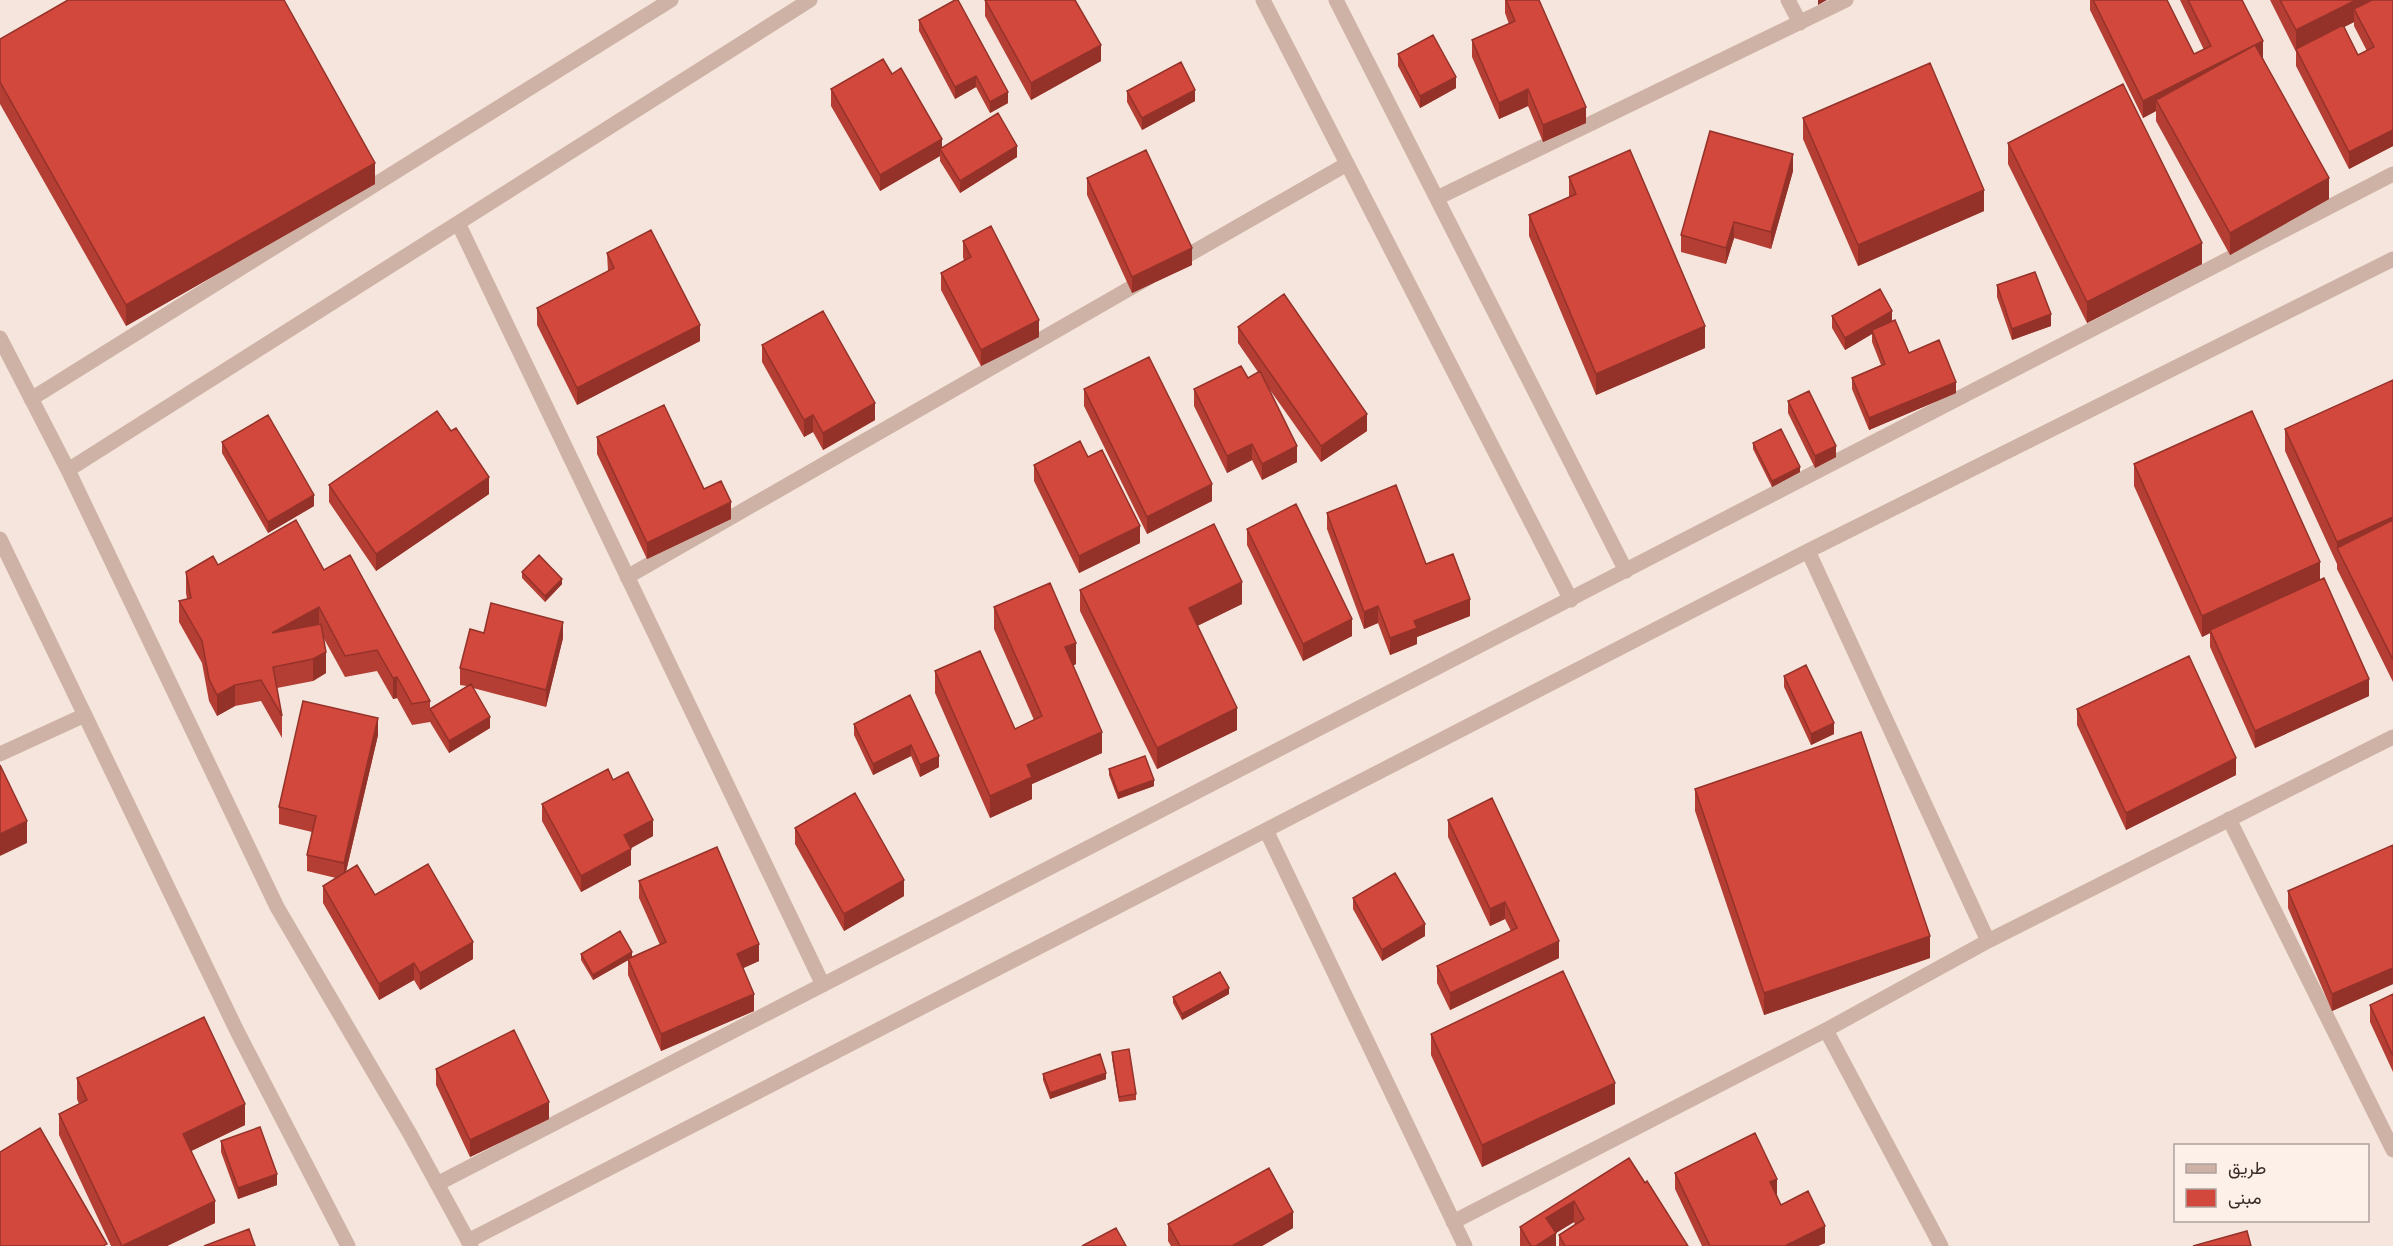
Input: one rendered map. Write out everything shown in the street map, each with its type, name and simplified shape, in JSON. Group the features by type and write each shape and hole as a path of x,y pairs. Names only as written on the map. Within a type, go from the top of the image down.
{"street":[{"path":"31,399 671,0"},
{"path":"68,470 810,0"},
{"path":"1263,0 1571,600"},
{"path":"1336,0 1626,571"},
{"path":"1788,0 1800,22"},
{"path":"1437,198 1846,0"},
{"path":"627,577 1347,164"},
{"path":"437,1184 2393,174"},
{"path":"458,223 823,985"},
{"path":"0,338 68,470 277,907 437,1184 469,1244 1808,551 2393,259"},
{"path":"0,538 237,1031 348,1246"},
{"path":"1808,551 1988,941"},
{"path":"0,754 85,715"},
{"path":"1452,1222 1826,1030 1988,941 2393,737"},
{"path":"2229,819 2393,1150"},
{"path":"1266,830 1465,1246"},
{"path":"1826,1030 1941,1246"}],"building":[{"path":"68,0 284,0 375,163 126,305 0,82 0,39"},
{"path":"958,0 1008,92 990,102 976,76 955,87 919,20"},
{"path":"985,0 1075,0 1101,45 1031,83"},
{"path":"1506,0 1539,0 1586,107 1543,125 1528,89 1499,103 1472,40 1515,21"},
{"path":"2093,0 2167,0 2194,54 2211,46 2188,0 2242,0 2263,41 2143,101"},
{"path":"2280,0 2356,0 2296,30"},
{"path":"2372,0 2393,0 2393,130 2349,152 2296,49 2343,25 2358,55 2374,47 2354,9"},
{"path":"1433,35 1456,77 1420,96 1398,54"},
{"path":"2255,45 2329,178 2230,233 2156,100"},
{"path":"883,59 892,74 901,68 942,139 880,175 831,89"},
{"path":"1181,62 1195,90 1142,118 1127,91"},
{"path":"1930,63 1984,190 1858,245 1803,118"},
{"path":"2123,84 2202,243 2087,302 2008,143"},
{"path":"998,113 1017,146 960,181 940,149"},
{"path":"1710,131 1793,154 1771,232 1734,222 1726,248 1681,235"},
{"path":"1146,150 1192,248 1132,277 1087,178"},
{"path":"1630,150 1705,326 1596,374 1529,215 1576,194 1569,177"},
{"path":"991,226 1039,320 981,350 941,273 971,257 963,241"},
{"path":"651,230 700,325 577,388 537,308 614,268 607,253"},
{"path":"2035,272 2051,314 2012,329 1997,285"},
{"path":"1880,289 1892,311 1845,338 1832,316"},
{"path":"1284,294 1367,414 1321,446 1238,327"},
{"path":"823,311 875,403 823,433 813,415 804,420 762,345"},
{"path":"1895,320 1909,353 1939,340 1956,382 1869,418 1852,378 1885,364 1872,330"},
{"path":"1149,357 1212,484 1147,517 1084,389"},
{"path":"1241,366 1248,378 1260,371 1297,446 1262,464 1252,444 1227,456 1194,389"},
{"path":"2393,380 2393,517 2337,542 2285,429"},
{"path":"1809,391 1836,446 1815,456 1788,401"},
{"path":"664,405 704,489 721,481 731,502 647,543 597,437"},
{"path":"437,411 451,431 456,428 489,477 376,554 329,485"},
{"path":"2252,411 2320,562 2202,616 2134,464"},
{"path":"268,415 314,495 268,522 222,442"},
{"path":"1781,429 1800,467 1772,481 1753,443"},
{"path":"1080,441 1088,457 1102,450 1140,526 1079,556 1034,465"},
{"path":"1396,485 1426,564 1453,554 1470,599 1414,621 1417,628 1390,638 1378,606 1364,612 1327,513"},
{"path":"1296,504 1352,619 1303,644 1247,529"},
{"path":"296,520 324,570 350,555 430,701 412,704 397,677 393,678 377,650 345,656 319,607 272,633 321,624 326,652 313,659 273,667 282,716 261,680 235,685 217,695 209,679 202,641 179,601 191,598 186,572 213,556 218,565"},
{"path":"2393,520 2393,660 2337,548"},
{"path":"1214,524 1242,582 1189,608 1237,708 1157,748 1080,590"},
{"path":"539,555 562,579 545,596 522,572"},
{"path":"2324,578 2369,679 2255,731 2210,630"},
{"path":"1050,583 1076,643 1065,647 1102,732 1027,765 1032,777 990,796 935,671 980,651 1015,729 1042,716 994,607"},
{"path":"491,603 563,622 546,690 460,668 470,629 484,633"},
{"path":"2189,656 2236,758 2126,813 2077,709"},
{"path":"1806,665 1834,723 1811,734 1784,676"},
{"path":"471,684 490,717 449,741 430,709"},
{"path":"910,695 939,756 920,765 911,745 873,764 854,724"},
{"path":"303,701 378,718 344,863 307,855 316,816 279,807"},
{"path":"1861,732 1930,936 1764,993 1695,789"},
{"path":"1145,756 1154,780 1118,793 1109,769"},
{"path":"0,765 27,821 0,834"},
{"path":"608,769 613,780 628,772 653,820 624,835 631,849 581,876 542,804"},
{"path":"855,793 904,880 844,914 795,828"},
{"path":"1492,798 1559,941 1450,993 1437,966 1517,928 1505,902 1490,909 1448,820"},
{"path":"2393,845 2393,968 2332,994 2288,891"},
{"path":"717,847 759,944 737,954 754,994 661,1034 628,959 666,942 639,881"},
{"path":"428,864 473,942 420,973 414,963 379,984 323,886 357,865 375,895"},
{"path":"1395,873 1425,924 1382,950 1353,898"},
{"path":"620,931 632,952 593,975 581,954"},
{"path":"1563,971 1615,1083 1482,1145 1431,1034"},
{"path":"1220,972 1229,988 1182,1014 1173,997"},
{"path":"2393,994 2393,1056 2370,1005"},
{"path":"204,1017 245,1104 183,1134 215,1201 122,1246 59,1114 87,1100 77,1078"},
{"path":"514,1030 549,1102 470,1140 436,1069"},
{"path":"1129,1049 1136,1094 1119,1097 1112,1052"},
{"path":"1100,1054 1106,1073 1050,1093 1043,1074"},
{"path":"260,1127 277,1174 238,1188 221,1141"},
{"path":"40,1128 107,1244 103,1246 0,1246 0,1152"},
{"path":"1755,1133 1777,1179 1770,1182 1781,1205 1808,1191 1825,1226 1785,1246 1710,1246 1675,1173"},
{"path":"1629,1158 1645,1183 1647,1181 1688,1246 1565,1246 1559,1235 1584,1219 1574,1201 1546,1218 1556,1233 1536,1246 1531,1246 1520,1227"},
{"path":"1269,1168 1293,1212 1232,1246 1180,1246 1168,1224"},
{"path":"1116,1228 1126,1246 1082,1246"},
{"path":"249,1229 255,1246 204,1246"},
{"path":"2247,1231 2251,1246 2193,1246"}]}
